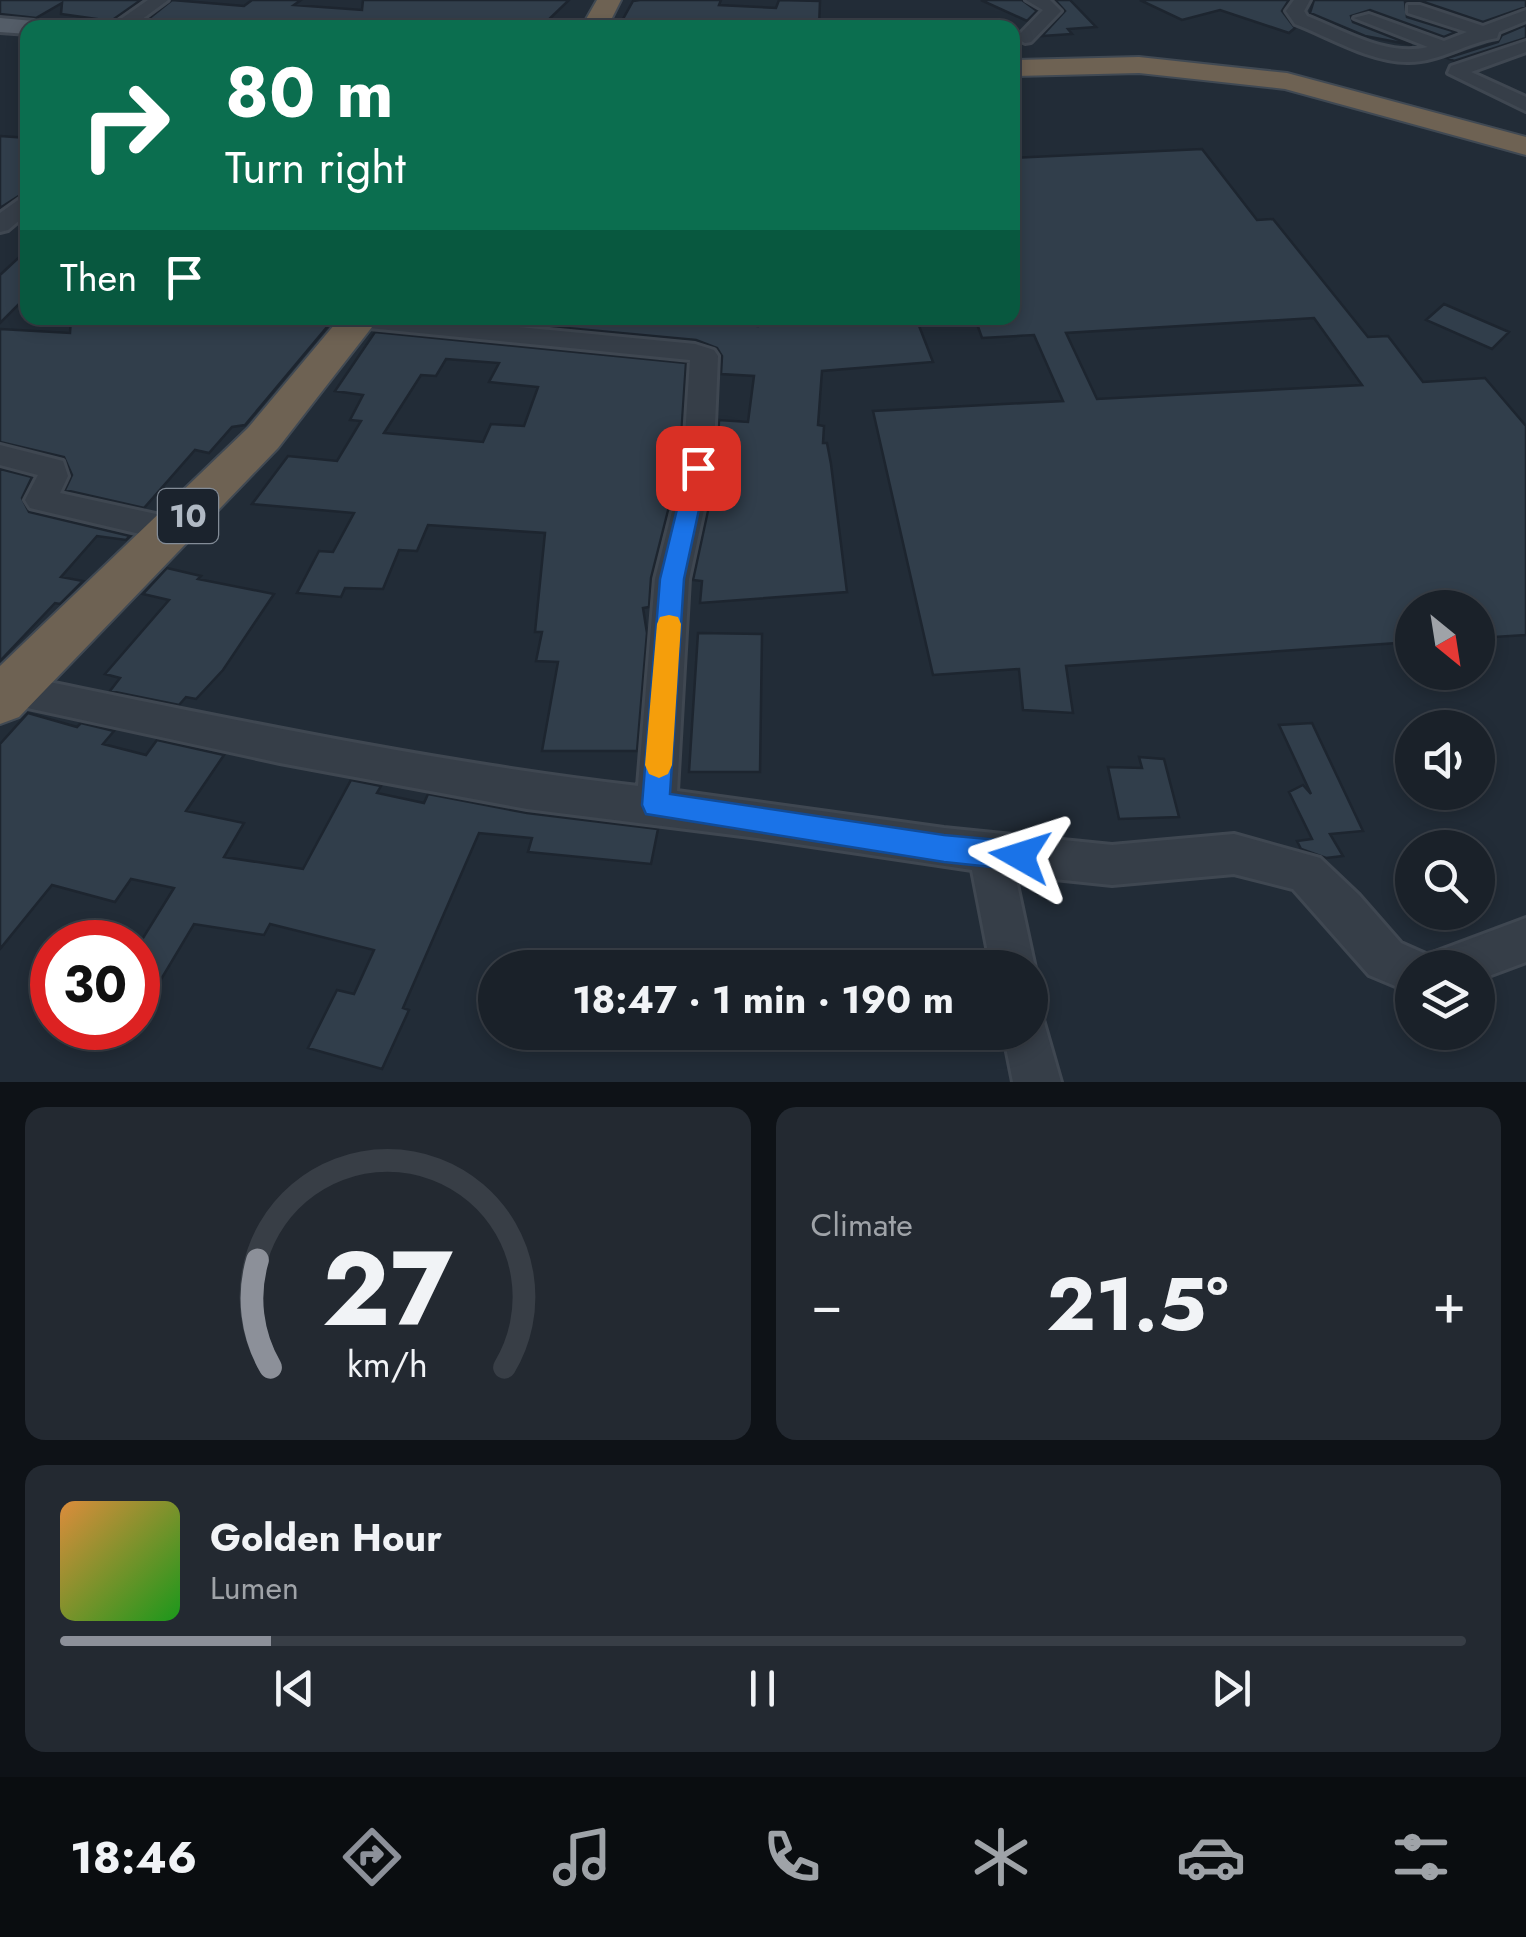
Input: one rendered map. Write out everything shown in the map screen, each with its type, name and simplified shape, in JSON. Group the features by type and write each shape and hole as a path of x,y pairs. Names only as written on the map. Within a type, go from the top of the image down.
{"highway":[{"path":"1020,49 1288,75 1526,138"},
{"path":"1020,68 1139,65 1288,81 1526,146"},
{"name":"10","path":"4,693 174,530 263,438 353,325"}],"street":[{"path":"129,20 160,0"},
{"path":"1020,48 1052,11 1034,0"},
{"path":"1302,0 1294,11 1301,20 1408,58 1486,32 1522,8"},
{"path":"1414,9 1526,46"},
{"path":"1363,18 1444,47"},
{"path":"1526,46 1460,68 1458,73 1526,105"},
{"path":"1492,58 1526,71"},
{"path":"0,225 20,207"},
{"path":"428,325 704,356 698,468 672,579 656,805"},
{"path":"0,455 52,468 53,476 41,500 174,530"},
{"path":"4,693 508,788 989,853 1112,865 1234,854 1305,872 1385,959 1395,963"},
{"path":"989,853 1009,950"},
{"path":"1495,952 1526,940"},
{"path":"1030,1050 1036,1082"}],"building":[{"path":"0,0 141,0 112,20 61,14 62,3 36,18 0,14"},
{"path":"172,0 244,6 252,0 301,0 294,5 362,10 363,0 569,0 548,20 147,20"},
{"path":"721,0 719,5 776,8 779,0 820,1 819,20 622,20 633,1"},
{"path":"981,0 1022,0 1037,11 1027,21"},
{"path":"1055,0 1070,0 1096,27 1042,36 1065,11"},
{"path":"1140,0 1289,0 1282,11 1295,28 1289,33 1220,10 1182,20"},
{"path":"1314,0 1526,0 1526,7 1483,22 1421,1 1405,2 1407,17 1456,32 1444,37 1370,10 1351,16 1353,22 1412,45 1365,36 1310,13"},
{"path":"1526,25 1526,38 1454,61 1447,58 1498,42 1502,35"},
{"path":"0,136 20,137 20,195 0,208"},
{"path":"1202,149 1257,220 1273,219 1368,337 1388,336 1423,382 1485,378 1526,426 1526,635 1495,637 1495,590 1395,590 1395,643 1066,666 1073,713 1023,710 1019,669 933,675 873,411 1063,401 1034,335 982,338 977,325 1020,325 1020,158","holes":["1314,318 1362,385 1097,399 1066,333"]},
{"path":"20,256 20,303 0,323 0,275"},
{"path":"1444,304 1509,332 1492,349 1426,320"},
{"path":"71,325 329,325 245,425 232,427 209,453 195,450 144,508 65,490 72,475 64,457 0,442 0,329 70,333"},
{"path":"534,325 919,325 933,362 822,371 818,425 824,426 823,443 827,443 831,464 847,592 700,603 702,581 693,580 717,469 719,420 748,422 754,376 721,374 722,356 717,348 696,340"},
{"path":"375,332 686,363 679,467 651,578 649,607 643,608 647,633 637,751 542,751 558,662 536,661 542,632 535,632 545,533 428,525 417,551 399,550 383,589 345,588 341,597 297,593 319,551 333,552 354,513 252,504 288,456 337,461 361,421 350,420 363,395 335,391","holes":["446,359 499,363 489,382 538,387 524,426 491,424 483,442 384,433 421,375 436,376"]},
{"path":"0,469 32,477 22,498 29,512 130,536 126,540 97,536 61,577 83,581 60,604 55,603 0,661"},
{"path":"167,568 201,576 198,579 274,594 223,670 196,699 186,697 179,705 110,691 120,678 105,674 169,600 143,594"},
{"path":"698,633 762,634 760,772 689,772"},
{"path":"28,713 77,727 81,723 114,731 103,744 146,755 157,740 224,755 186,811 244,823 224,857 303,869 351,780 381,786 377,793 424,803 428,794 527,813 658,829 651,864 528,852 532,838 479,833 403,1008 409,1010 382,1069 308,1048 337,990 354,994 374,950 270,924 264,935 194,924 160,981 160,920 154,920 174,888 131,879 115,902 52,885 0,949 0,744"},
{"path":"1312,723 1363,831 1330,834 1343,856 1326,858 1301,849 1297,841 1312,839 1289,792 1303,785 1311,794 1279,725"},
{"path":"1139,757 1164,759 1179,817 1119,819 1108,767 1142,768"}],"slow traffic":[{"path":"659,765 669,624"}],"route":[{"path":"698,468 672,579 656,805 1020,856"}]}
